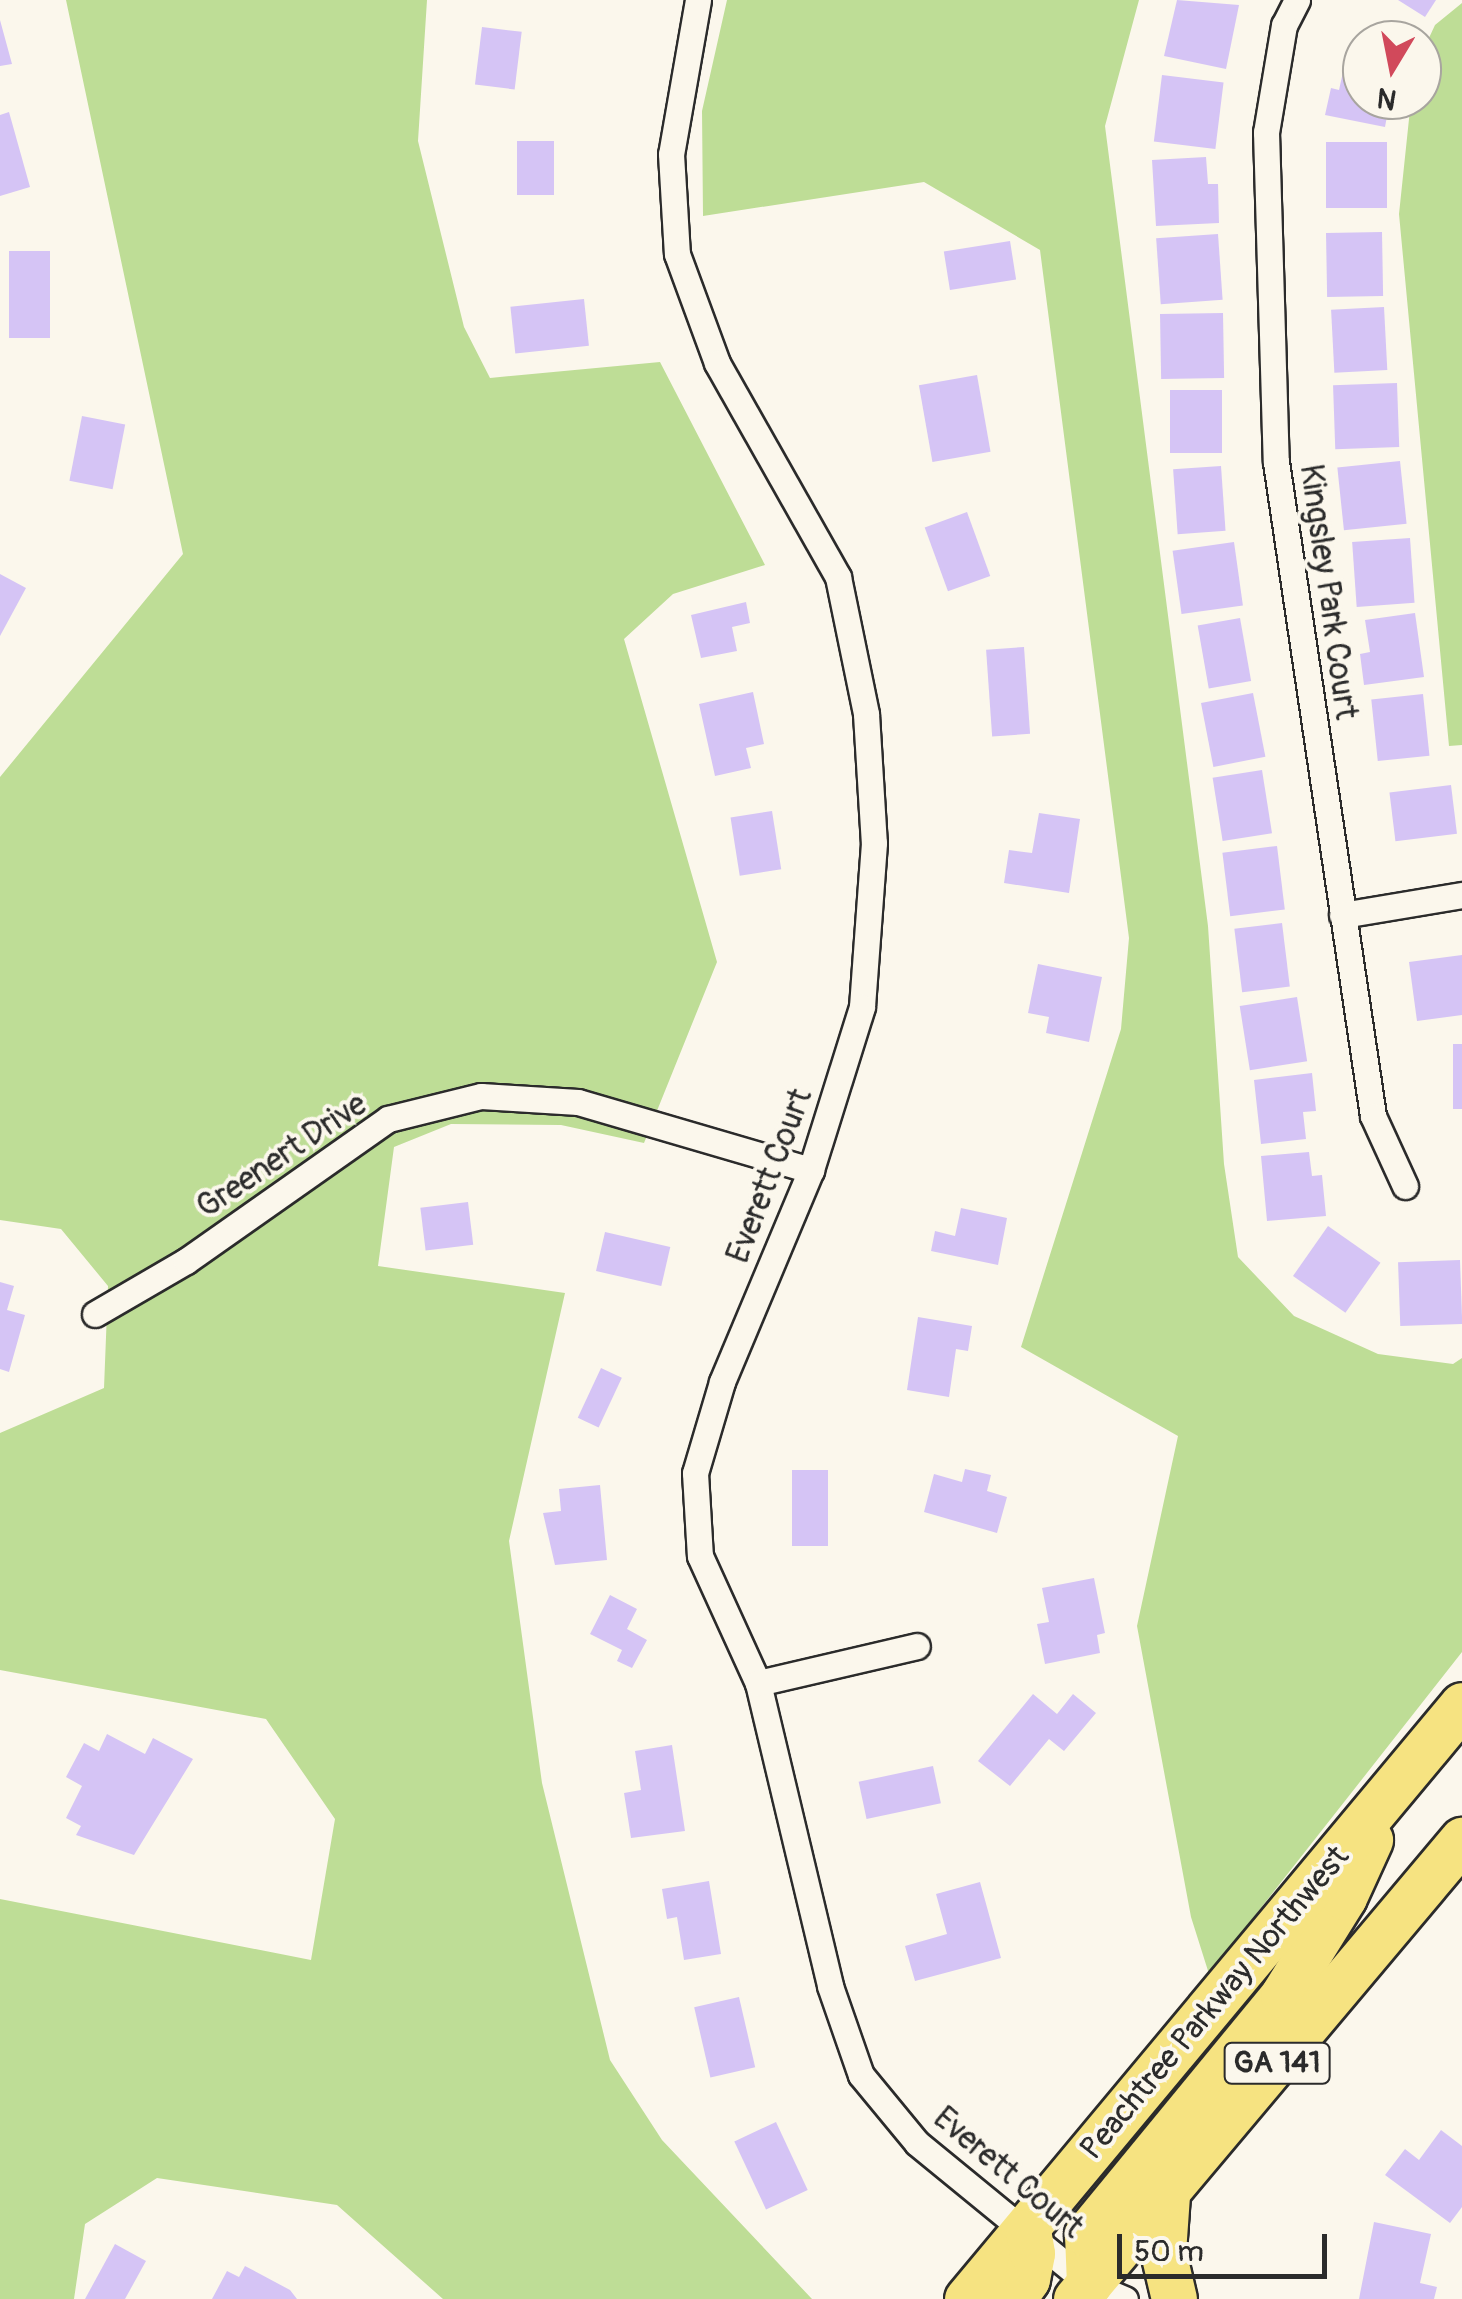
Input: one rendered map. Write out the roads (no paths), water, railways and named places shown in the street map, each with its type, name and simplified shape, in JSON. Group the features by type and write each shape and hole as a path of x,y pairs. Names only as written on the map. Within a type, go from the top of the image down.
{"highway":[{"name":"Peachtree Parkway Northwest","path":"967,2299 1028,2231 1462,1705"},
{"path":"1097,2295 1087,2234 1302,1968 1344,1898 1387,1796"},
{"name":"GA 141","path":"1097,2295 1167,2195 1462,1840"},
{"path":"1167,2195 1162,2252 1174,2299"},
{"path":"1013,2299 1030,2266 1028,2231"}],"street":[{"name":"Everett Court","path":"698,0 671,154 678,254 716,363 838,577 866,714 872,924 862,1007 811,1170 722,1382 695,1473 700,1556 758,1683 830,1986 861,2075 917,2144 1028,2231 1097,2295"},
{"name":"Kingsley Park Court","path":"1297,0 1284,25 1266,132 1276,462 1372,1116 1405,1186"},
{"path":"1342,915 1462,895"},
{"name":"Greenert Drive","path":"96,1314 186,1261 388,1120 482,1096 578,1102 811,1170"},
{"path":"758,1683 917,1646"}]}
